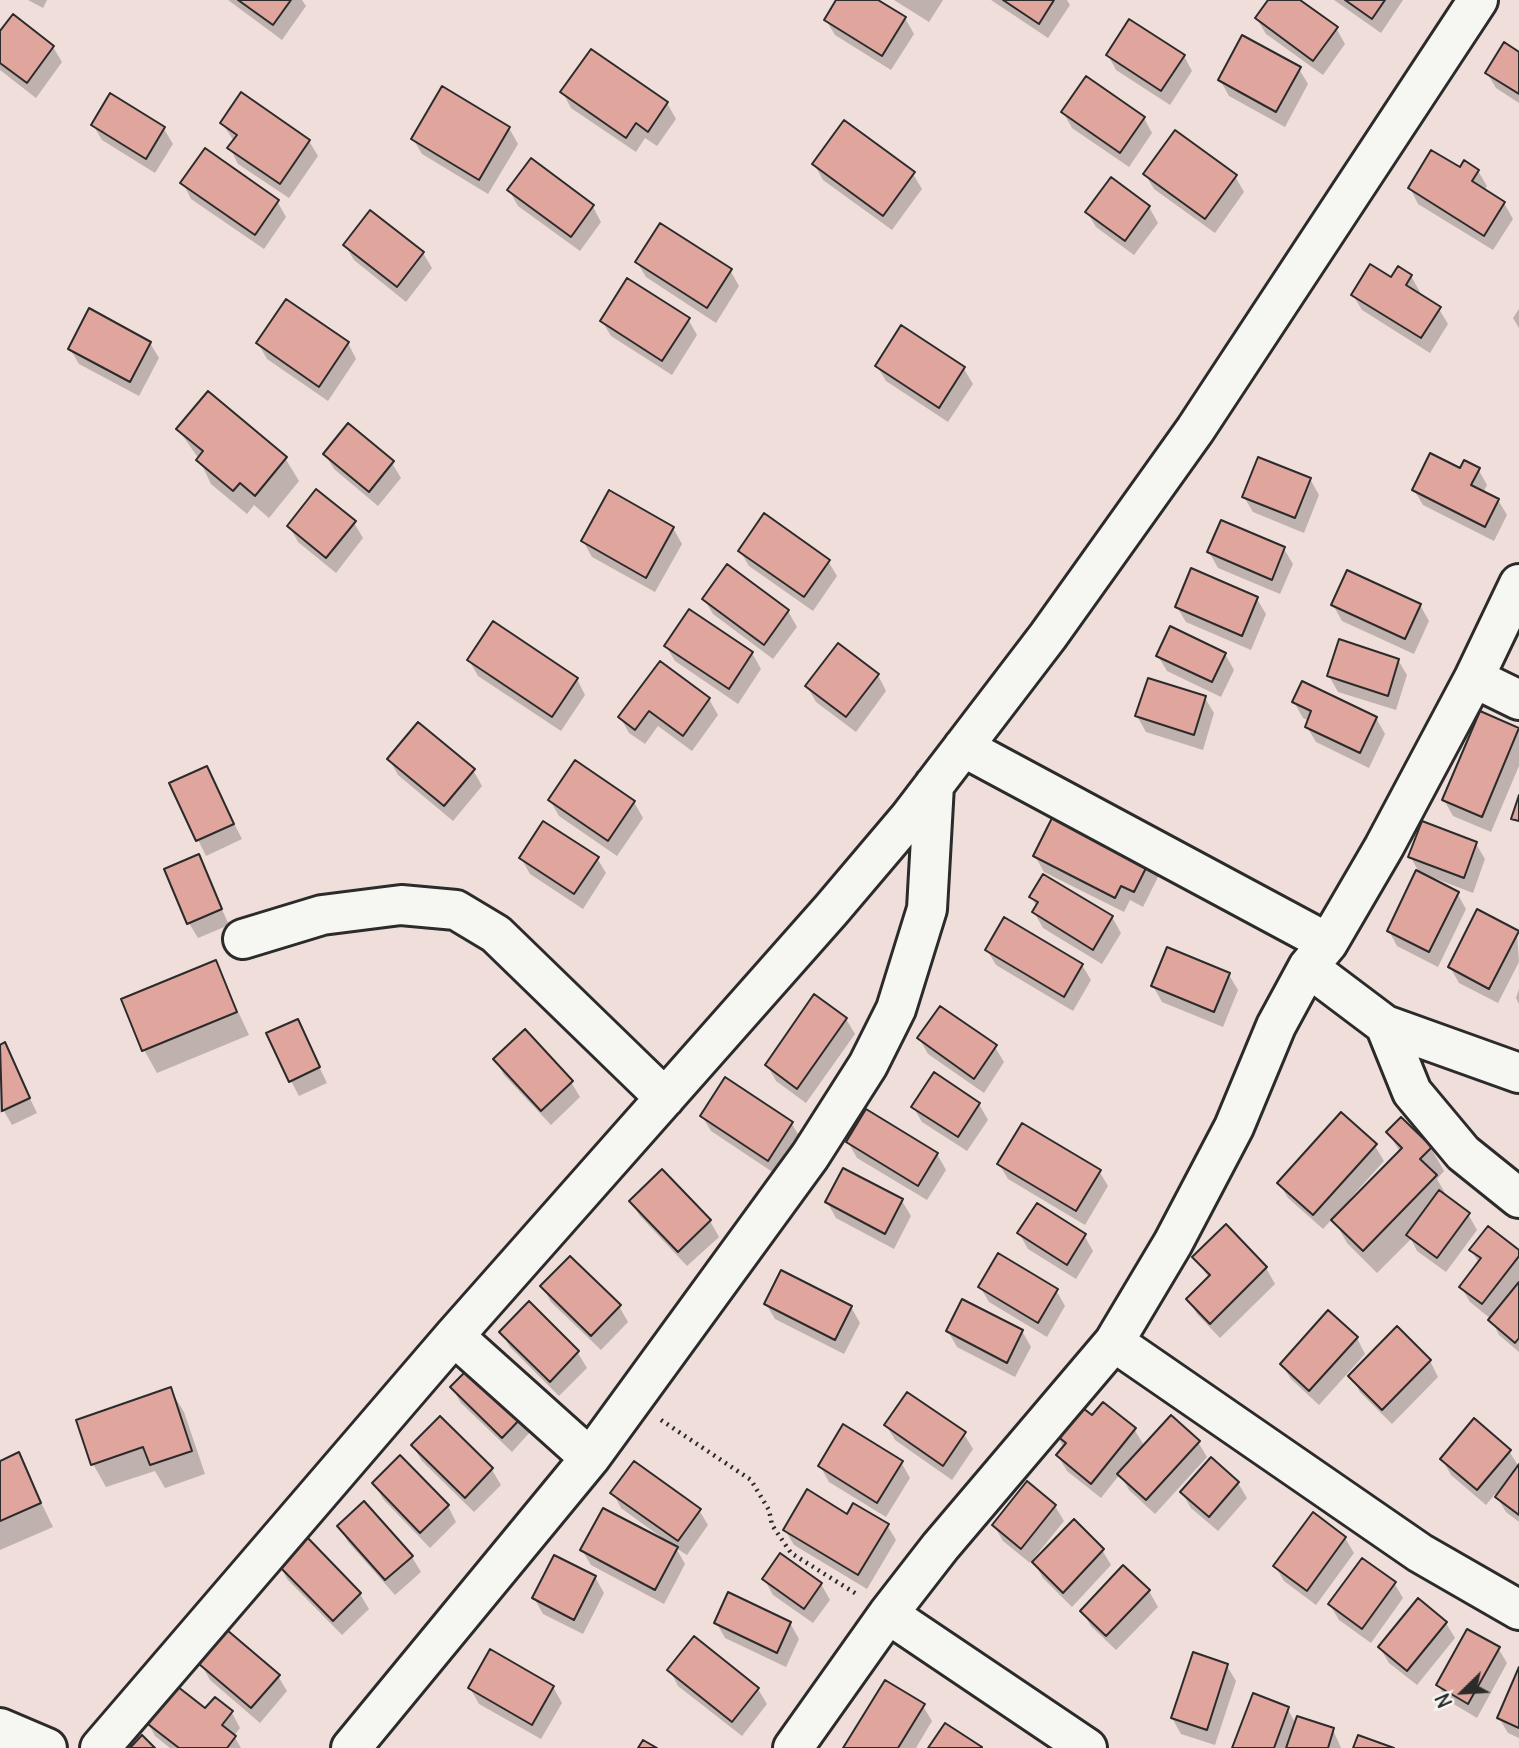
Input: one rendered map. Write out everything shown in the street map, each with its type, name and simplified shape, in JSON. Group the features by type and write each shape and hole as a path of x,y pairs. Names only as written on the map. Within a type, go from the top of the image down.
{"street":[{"path":"100,1748 454,1336 831,910 934,785 1048,636 1195,430 1478,0"},
{"path":"793,1748 888,1614 940,1547 1114,1342 1173,1243 1234,1127 1276,1026 1384,847 1474,678 1519,584"},
{"path":"1474,678 1519,700"},
{"path":"963,747 1318,955 1385,1025 1412,1092 1463,1153 1519,1198"},
{"path":"351,1748 590,1458 810,1156 868,1065 895,1009 926,909 934,785"},
{"path":"243,939 335,913 401,905 456,910 496,934 665,1098"},
{"path":"1385,1025 1519,1073"},
{"path":"454,1336 590,1458"},
{"path":"1114,1342 1420,1553 1519,1610"},
{"path":"888,1614 1087,1748"},
{"path":"0,1728 47,1748"}],"path":[{"path":"629,1402 751,1480 769,1510 772,1525 791,1553 888,1614"}],"building":[{"path":"238,0 291,0 273,25"},
{"path":"836,0 878,0 906,17 882,56 824,20"},
{"path":"1003,0 1054,0 1039,24"},
{"path":"1268,0 1300,0 1338,27 1313,61 1255,18"},
{"path":"1345,0 1385,0 1372,19"},
{"path":"13,14 54,46 27,83 0,63 0,31"},
{"path":"1129,19 1185,55 1161,91 1106,55"},
{"path":"1242,35 1301,67 1276,112 1218,80"},
{"path":"1504,42 1519,52 1519,94 1485,73"},
{"path":"591,49 668,102 648,132 636,123 626,138 560,92"},
{"path":"1086,76 1145,117 1120,153 1061,112"},
{"path":"442,86 510,127 479,180 411,139"},
{"path":"241,92 310,140 280,184 227,148 237,135 220,123"},
{"path":"110,93 165,127 146,159 91,125"},
{"path":"844,120 915,172 883,216 812,164"},
{"path":"1175,130 1237,175 1205,219 1143,174"},
{"path":"205,148 279,200 255,235 180,183"},
{"path":"1431,150 1460,167 1464,160 1479,170 1472,181 1505,202 1484,236 1408,188"},
{"path":"531,158 594,205 571,237 507,190"},
{"path":"1111,177 1150,206 1125,241 1085,212"},
{"path":"370,210 424,252 397,287 343,245"},
{"path":"660,223 732,269 707,308 635,262"},
{"path":"1370,264 1391,277 1398,266 1412,275 1406,285 1441,307 1421,338 1351,295"},
{"path":"627,278 690,318 662,361 600,321"},
{"path":"286,299 349,342 319,387 256,343"},
{"path":"89,308 151,342 130,382 68,349"},
{"path":"901,325 965,367 939,408 875,366"},
{"path":"208,391 287,457 255,496 240,483 233,491 196,460 203,451 176,429"},
{"path":"348,423 394,461 369,492 323,454"},
{"path":"1430,453 1460,468 1464,460 1480,468 1471,485 1499,499 1485,527 1412,490"},
{"path":"1258,457 1311,478 1295,518 1242,497"},
{"path":"316,489 356,521 326,558 287,526"},
{"path":"609,490 674,527 646,578 581,541"},
{"path":"764,513 830,560 804,597 738,551"},
{"path":"1221,520 1285,547 1272,580 1207,552"},
{"path":"727,564 789,610 764,645 702,599"},
{"path":"1191,568 1258,597 1242,636 1175,607"},
{"path":"1347,570 1421,604 1405,639 1331,605"},
{"path":"689,609 753,652 729,689 664,646"},
{"path":"493,621 578,678 552,717 467,660"},
{"path":"1170,626 1226,653 1212,682 1156,656"},
{"path":"1339,639 1399,659 1388,696 1327,676"},
{"path":"838,643 879,674 846,717 805,686"},
{"path":"660,661 710,698 683,736 649,711 635,730 618,717"},
{"path":"1148,678 1206,696 1194,735 1135,716"},
{"path":"1302,681 1377,717 1360,753 1305,727 1311,711 1292,702"},
{"path":"1480,711 1519,728 1482,817 1442,800"},
{"path":"418,722 475,769 444,806 387,759"},
{"path":"575,760 635,801 608,841 548,800"},
{"path":"207,766 234,824 196,841 169,783"},
{"path":"1519,795 1519,821 1511,819"},
{"path":"1056,810 1151,858 1134,892 1121,886 1115,898 1033,856"},
{"path":"543,821 599,857 574,894 519,858"},
{"path":"1422,821 1477,842 1464,878 1408,857"},
{"path":"199,854 222,909 187,924 164,869"},
{"path":"1416,870 1459,892 1429,952 1387,931"},
{"path":"1043,874 1113,916 1093,950 1032,912 1038,902 1029,897"},
{"path":"1477,909 1519,931 1489,989 1448,967"},
{"path":"1004,917 1083,964 1064,997 985,950"},
{"path":"1167,947 1230,973 1214,1012 1151,986"},
{"path":"216,960 237,1012 142,1051 121,999"},
{"path":"814,994 847,1018 797,1089 765,1065"},
{"path":"940,1006 997,1045 974,1079 917,1038"},
{"path":"298,1019 320,1067 289,1082 266,1033"},
{"path":"525,1029 573,1081 541,1111 493,1059"},
{"path":"5,1042 30,1098 2,1111 0,1045"},
{"path":"934,1072 980,1103 958,1137 911,1107"},
{"path":"725,1077 793,1122 768,1161 700,1116"},
{"path":"866,1109 938,1153 918,1186 846,1142"},
{"path":"1341,1112 1377,1144 1313,1215 1277,1183"},
{"path":"1401,1117 1432,1147 1420,1159 1437,1175 1363,1251 1331,1220 1402,1148 1386,1132"},
{"path":"1022,1123 1101,1170 1076,1211 997,1164"},
{"path":"843,1168 903,1199 885,1234 825,1202"},
{"path":"662,1169 711,1220 678,1252 629,1201"},
{"path":"1439,1190 1470,1213 1437,1258 1406,1235"},
{"path":"1037,1203 1086,1234 1067,1265 1017,1233"},
{"path":"1226,1224 1267,1267 1210,1324 1186,1299 1210,1275 1192,1257"},
{"path":"1488,1226 1519,1250 1519,1256 1482,1304 1459,1287 1481,1258 1469,1250"},
{"path":"998,1253 1058,1289 1038,1323 978,1287"},
{"path":"570,1256 621,1305 591,1336 540,1286"},
{"path":"781,1270 852,1306 835,1340 764,1304"},
{"path":"1519,1282 1519,1338 1515,1343 1488,1320"},
{"path":"962,1299 1023,1330 1007,1363 946,1331"},
{"path":"529,1301 579,1351 550,1382 499,1332"},
{"path":"1328,1310 1358,1337 1309,1391 1280,1364"},
{"path":"1397,1326 1431,1360 1382,1410 1348,1376"},
{"path":"472,1365 524,1415 502,1438 450,1387"},
{"path":"171,1387 192,1451 150,1465 143,1447 91,1465 76,1420"},
{"path":"907,1392 966,1432 943,1466 884,1425"},
{"path":"1075,1402 1092,1415 1103,1402 1136,1428 1091,1484 1056,1455 1066,1443 1051,1431"},
{"path":"1171,1415 1200,1441 1146,1500 1117,1474"},
{"path":"440,1416 493,1468 465,1498 411,1445"},
{"path":"1474,1418 1511,1450 1477,1490 1440,1459"},
{"path":"843,1424 903,1461 877,1503 818,1466"},
{"path":"19,1452 41,1503 0,1521 0,1461"},
{"path":"400,1455 449,1505 420,1533 372,1483"},
{"path":"1211,1457 1239,1482 1209,1517 1180,1492"},
{"path":"634,1461 701,1509 678,1541 610,1493"},
{"path":"1519,1464 1519,1515 1495,1497"},
{"path":"1027,1481 1056,1505 1021,1549 992,1525"},
{"path":"807,1489 847,1514 853,1503 889,1524 858,1575 783,1530"},
{"path":"364,1501 413,1556 385,1580 337,1526"},
{"path":"603,1508 678,1547 655,1590 580,1550"},
{"path":"1313,1512 1346,1537 1307,1591 1273,1566"},
{"path":"1074,1519 1104,1549 1063,1593 1032,1562"},
{"path":"305,1535 361,1593 333,1621 276,1563"},
{"path":"780,1553 822,1583 804,1609 762,1579"},
{"path":"554,1555 596,1576 574,1620 532,1598"},
{"path":"1362,1558 1396,1582 1362,1629 1328,1604"},
{"path":"1123,1565 1150,1590 1106,1636 1080,1611"},
{"path":"728,1592 791,1622 777,1653 714,1623"},
{"path":"1418,1598 1447,1622 1407,1671 1378,1647"},
{"path":"1467,1629 1500,1647 1468,1704 1436,1685"},
{"path":"227,1630 280,1675 251,1708 199,1664"},
{"path":"694,1636 759,1688 732,1722 667,1670"},
{"path":"490,1649 554,1686 532,1725 468,1688"},
{"path":"1193,1652 1228,1664 1207,1730 1171,1718"},
{"path":"1519,1667 1519,1728 1497,1718"},
{"path":"885,1680 925,1704 898,1748 843,1748"},
{"path":"173,1683 205,1708 215,1697 233,1711 222,1725 236,1736 227,1748 179,1748 144,1721"},
{"path":"1253,1693 1289,1707 1274,1748 1232,1748"},
{"path":"1297,1716 1334,1728 1328,1748 1286,1748"},
{"path":"945,1723 982,1747 982,1748 928,1748"},
{"path":"142,1735 155,1748 130,1748"},
{"path":"1358,1735 1394,1748 1353,1748"},
{"path":"643,1740 657,1748 638,1748"}]}
